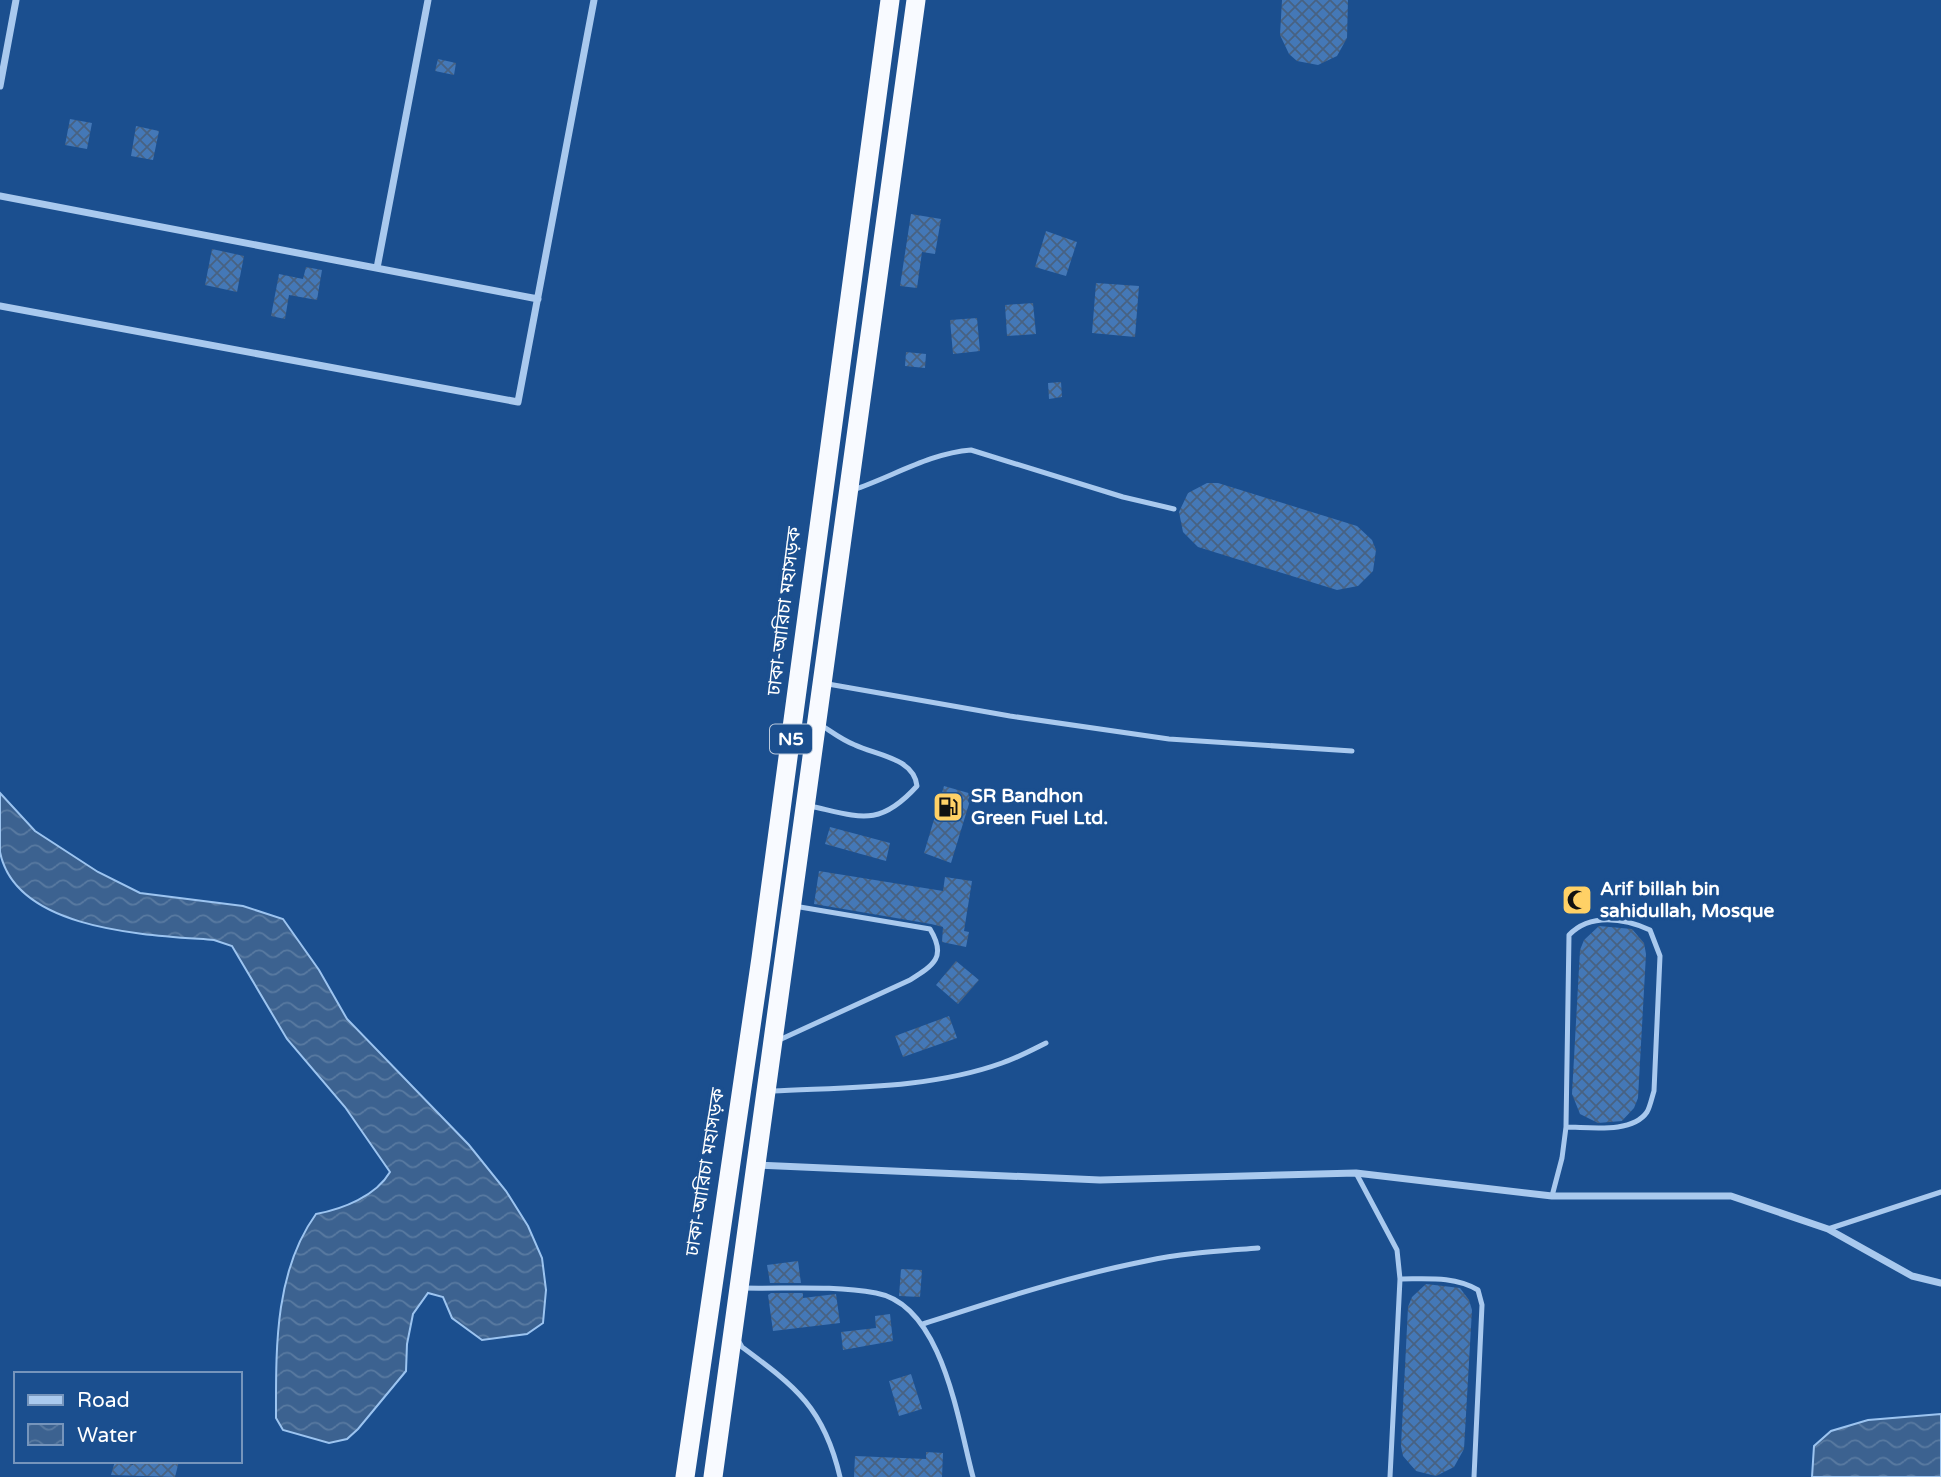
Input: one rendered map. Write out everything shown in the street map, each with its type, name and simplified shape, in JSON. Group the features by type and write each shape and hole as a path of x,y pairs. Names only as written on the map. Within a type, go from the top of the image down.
{"highway":[{"name":"ঢাকা-আরিচা মহাসড়ক","path":"685,1477 761,958 890,0"},
{"name":"N5","path":"713,1477 846,493 916,0"}],"street":[{"path":"0,86 16,0"},
{"path":"377,268 428,0"},
{"path":"0,306 518,402 594,0"},
{"path":"0,196 538,299"},
{"path":"757,1165 1100,1180 1356,1173 1552,1196 1731,1196 1828,1229 1912,1276 1941,1283"}],"lane":[{"path":"846,493 894,477 948,451 971,450 1123,498 1174,509"},
{"path":"821,683 1010,716 1169,739 1352,751"},
{"path":"805,805 853,815 883,815 917,786 914,774 900,761 840,738 815,721"},
{"path":"772,1044 910,980 937,958 938,943 930,929 791,906"},
{"path":"1552,1196 1562,1158 1566,1127 1569,935 1588,922 1603,919 1637,924 1650,930 1660,956 1654,1091 1647,1112 1636,1122 1622,1126 1566,1127"},
{"path":"765,1092 876,1085 946,1076 1001,1063 1046,1043"},
{"path":"1356,1173 1397,1250 1400,1279 1390,1477"},
{"path":"1828,1229 1941,1192"},
{"path":"923,1324 1055,1281 1190,1254 1258,1248"},
{"path":"1400,1279 1452,1280 1478,1290 1482,1314 1474,1477"},
{"path":"739,1288 878,1293 901,1302 923,1324 949,1390 973,1477"},
{"path":"733,1331 742,1347 794,1386 822,1424 830,1438 840,1477"}],"water":[{"path":"0,793 35,831 98,872 140,893 243,906 283,919 319,970 347,1019 469,1145 506,1191 528,1226 542,1258 546,1290 543,1323 527,1334 482,1340 452,1318 443,1297 428,1293 413,1314 407,1344 406,1371 358,1429 347,1439 329,1443 283,1430 276,1418 276,1366 280,1312 292,1261 316,1214 337,1209 368,1195 390,1172 345,1107 287,1039 232,946 214,940 123,931 89,924 58,914 31,899 11,879 0,852"},
{"path":"1941,1414 1941,1477 1812,1477 1814,1446 1831,1431 1868,1420"}],"building":[{"path":"1282,0 1348,0 1347,38 1337,56 1318,65 1297,61 1289,54 1280,35"},
{"path":"438,59 456,63 454,75 435,71"},
{"path":"70,119 92,123 87,149 65,145"},
{"path":"136,126 159,131 153,160 131,156"},
{"path":"911,214 941,219 935,254 922,252 917,288 900,286"},
{"path":"1046,231 1077,242 1066,276 1035,267"},
{"path":"212,249 244,256 237,292 205,285"},
{"path":"306,267 322,270 317,300 289,295 285,319 271,316 279,274 303,279"},
{"path":"1096,283 1139,286 1135,337 1092,333"},
{"path":"1033,303 1036,334 1007,336 1005,305"},
{"path":"977,318 980,351 953,354 950,320"},
{"path":"906,352 926,354 925,368 905,366"},
{"path":"1061,382 1062,397 1049,399 1048,383"},
{"path":"1207,483 1218,483 1357,526 1372,540 1376,550 1373,571 1358,586 1337,590 1198,547 1183,532 1179,512 1188,493"},
{"path":"944,786 972,794 951,863 924,853"},
{"path":"830,827 890,843 886,861 825,844"},
{"path":"819,871 943,891 945,877 972,881 964,931 969,932 966,947 942,942 943,927 814,904"},
{"path":"1599,926 1632,929 1644,943 1646,954 1638,1098 1634,1108 1622,1121 1598,1123 1580,1114 1572,1094 1580,950 1584,940"},
{"path":"956,961 979,980 958,1004 936,985"},
{"path":"949,1016 957,1038 903,1057 895,1036"},
{"path":"798,1261 801,1283 770,1283 767,1265"},
{"path":"901,1269 922,1270 920,1297 899,1296"},
{"path":"1426,1284 1460,1288 1469,1300 1472,1310 1464,1449 1454,1467 1436,1476 1416,1471 1403,1456 1401,1446 1408,1307 1412,1297"},
{"path":"803,1293 803,1298 836,1294 840,1323 773,1331 768,1295"},
{"path":"890,1314 893,1341 843,1350 841,1332 876,1328 875,1316"},
{"path":"911,1374 922,1409 899,1416 889,1381"},
{"path":"926,1452 943,1453 942,1477 854,1477 855,1456 926,1459"},
{"path":"114,1463 178,1463 175,1477 111,1475"}],"place":[{"name":"SR Bandhon Green Fuel Ltd.","path":"948,807"},
{"name":"Arif billah bin sahidullah, Mosque","path":"1577,900"}]}
